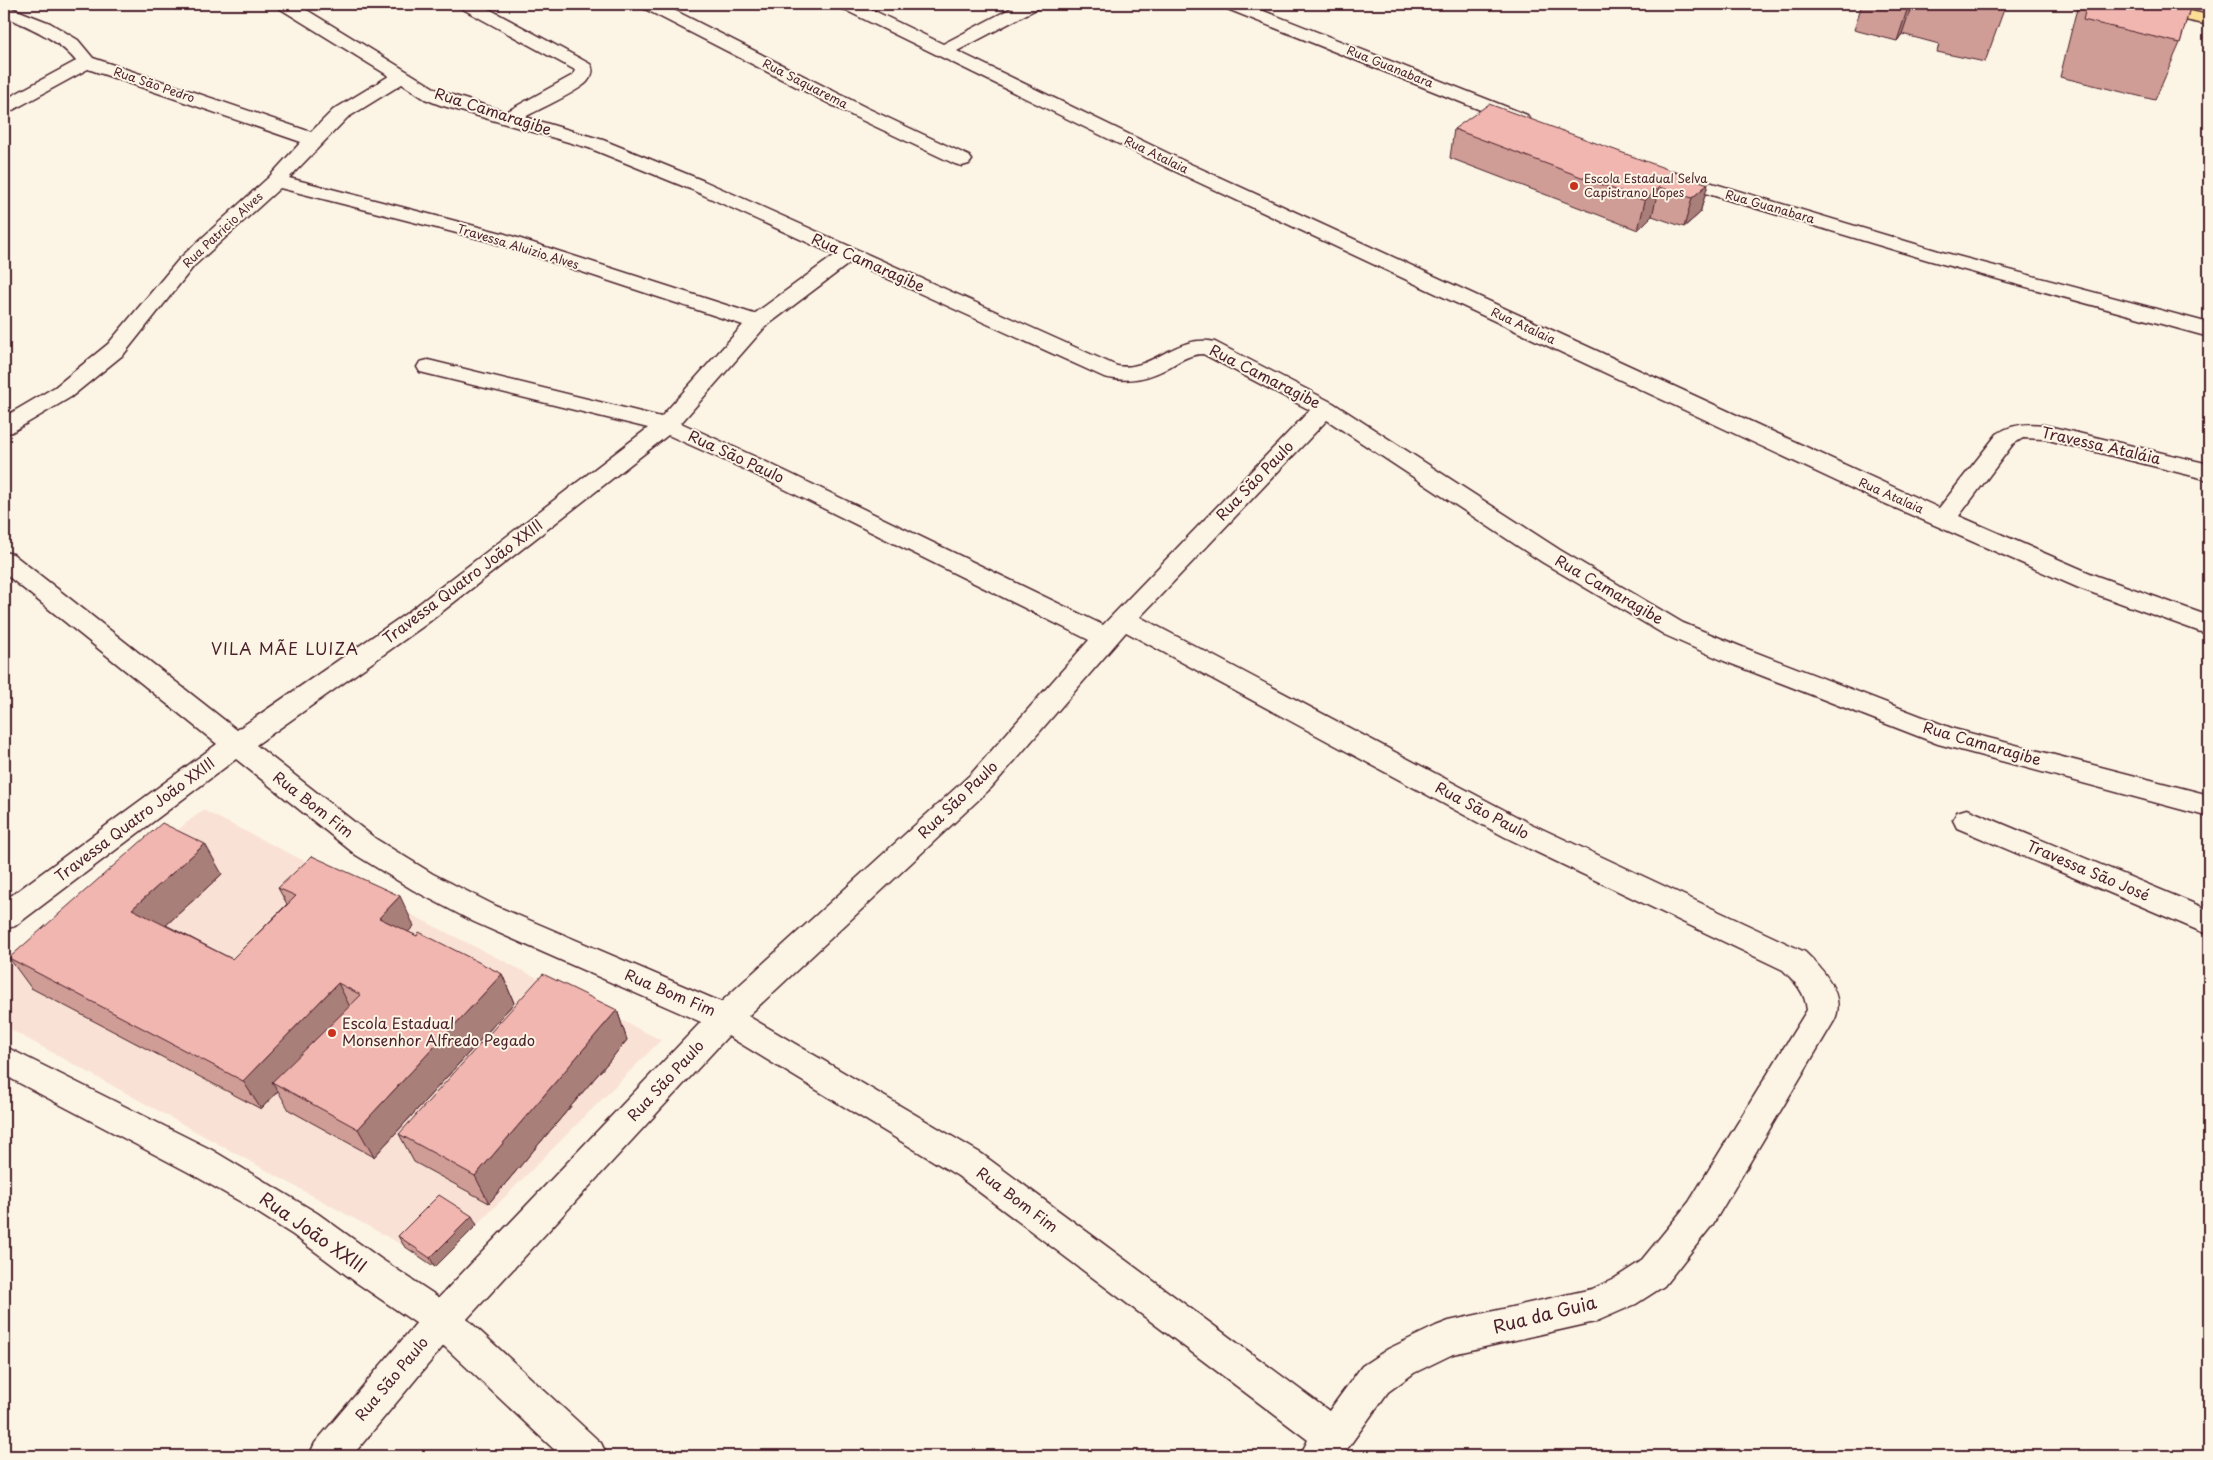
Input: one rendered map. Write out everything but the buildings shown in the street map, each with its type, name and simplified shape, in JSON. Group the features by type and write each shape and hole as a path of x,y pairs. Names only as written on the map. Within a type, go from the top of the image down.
{"main road":[{"path":"2134,4 2206,20"},
{"path":"2180,4 2206,20"}],"street":[{"name":"Rua Camaragibe","path":"285,4 432,95 608,149 696,185 1112,372 1127,375 1140,374 1191,347 1207,347 1325,408 1550,556 1674,629 1733,654 1948,737 2209,806"},
{"path":"467,4 584,68 580,79 508,119"},
{"name":"Rua Saquarema","path":"649,4 860,112 962,160"},
{"name":"Rua Atalaia","path":"847,4 1177,166 1879,492 2088,582 2209,626"},
{"path":"943,51 1032,4"},
{"name":"Rua Guanabara","path":"1231,4 1538,127"},
{"path":"4,10 44,27 72,44 87,62 4,107"},
{"name":"Rua São Pedro","path":"87,62 314,140"},
{"name":"Rua Patricio Alves","path":"4,427 63,392 116,349 187,262 276,181 340,114 402,76"},
{"name":"Rua Guanabara","path":"1652,170 1726,194 1936,256 2209,330"},
{"name":"Travessa Aluizio Alves","path":"276,181 495,237 757,322"},
{"name":"Travessa Quatro João XXIII","path":"4,917 237,744 416,619 666,425 757,322 849,254"},
{"name":"Rua São Paulo","path":"428,367 666,425 1115,628 1515,829 1794,961 1805,972 1822,996 1823,1012"},
{"name":"Rua São Paulo","path":"328,1456 442,1320 725,1018 981,781 1115,628 1325,408"},
{"name":"Travessa Ataláia","path":"1944,519 2005,439 2011,434 2022,431 2044,432 2209,472"},
{"name":"Rua Bom Fim","path":"4,560 366,847 423,882 485,914 725,1018 970,1165 1326,1446"},
{"name":"Travessa São José","path":"1967,820 2209,923"},
{"name":"Rua da Guia","path":"1326,1446 1375,1379 1401,1362 1449,1338 1595,1305 1624,1292 1652,1274 1701,1213 1823,1012"},
{"name":"Rua João XXIII","path":"4,1060 200,1161 253,1191 305,1224 369,1271 442,1320 588,1456"}],"shaded area":[{"name":"Escola Estadual Monsenhor Alfredo Pegado","path":"203,810 661,1040 477,1225 445,1205 404,1246 4,1026 4,966"}],"place":[{"name":"Escola Estadual Selva Capistrano Lopes","path":"1574,186"},
{"name":"Escola Estadual Monsenhor Alfredo Pegado","path":"332,1033"}],"district":[{"name":"VILA MÃE LUIZA","path":"285,649"}]}
